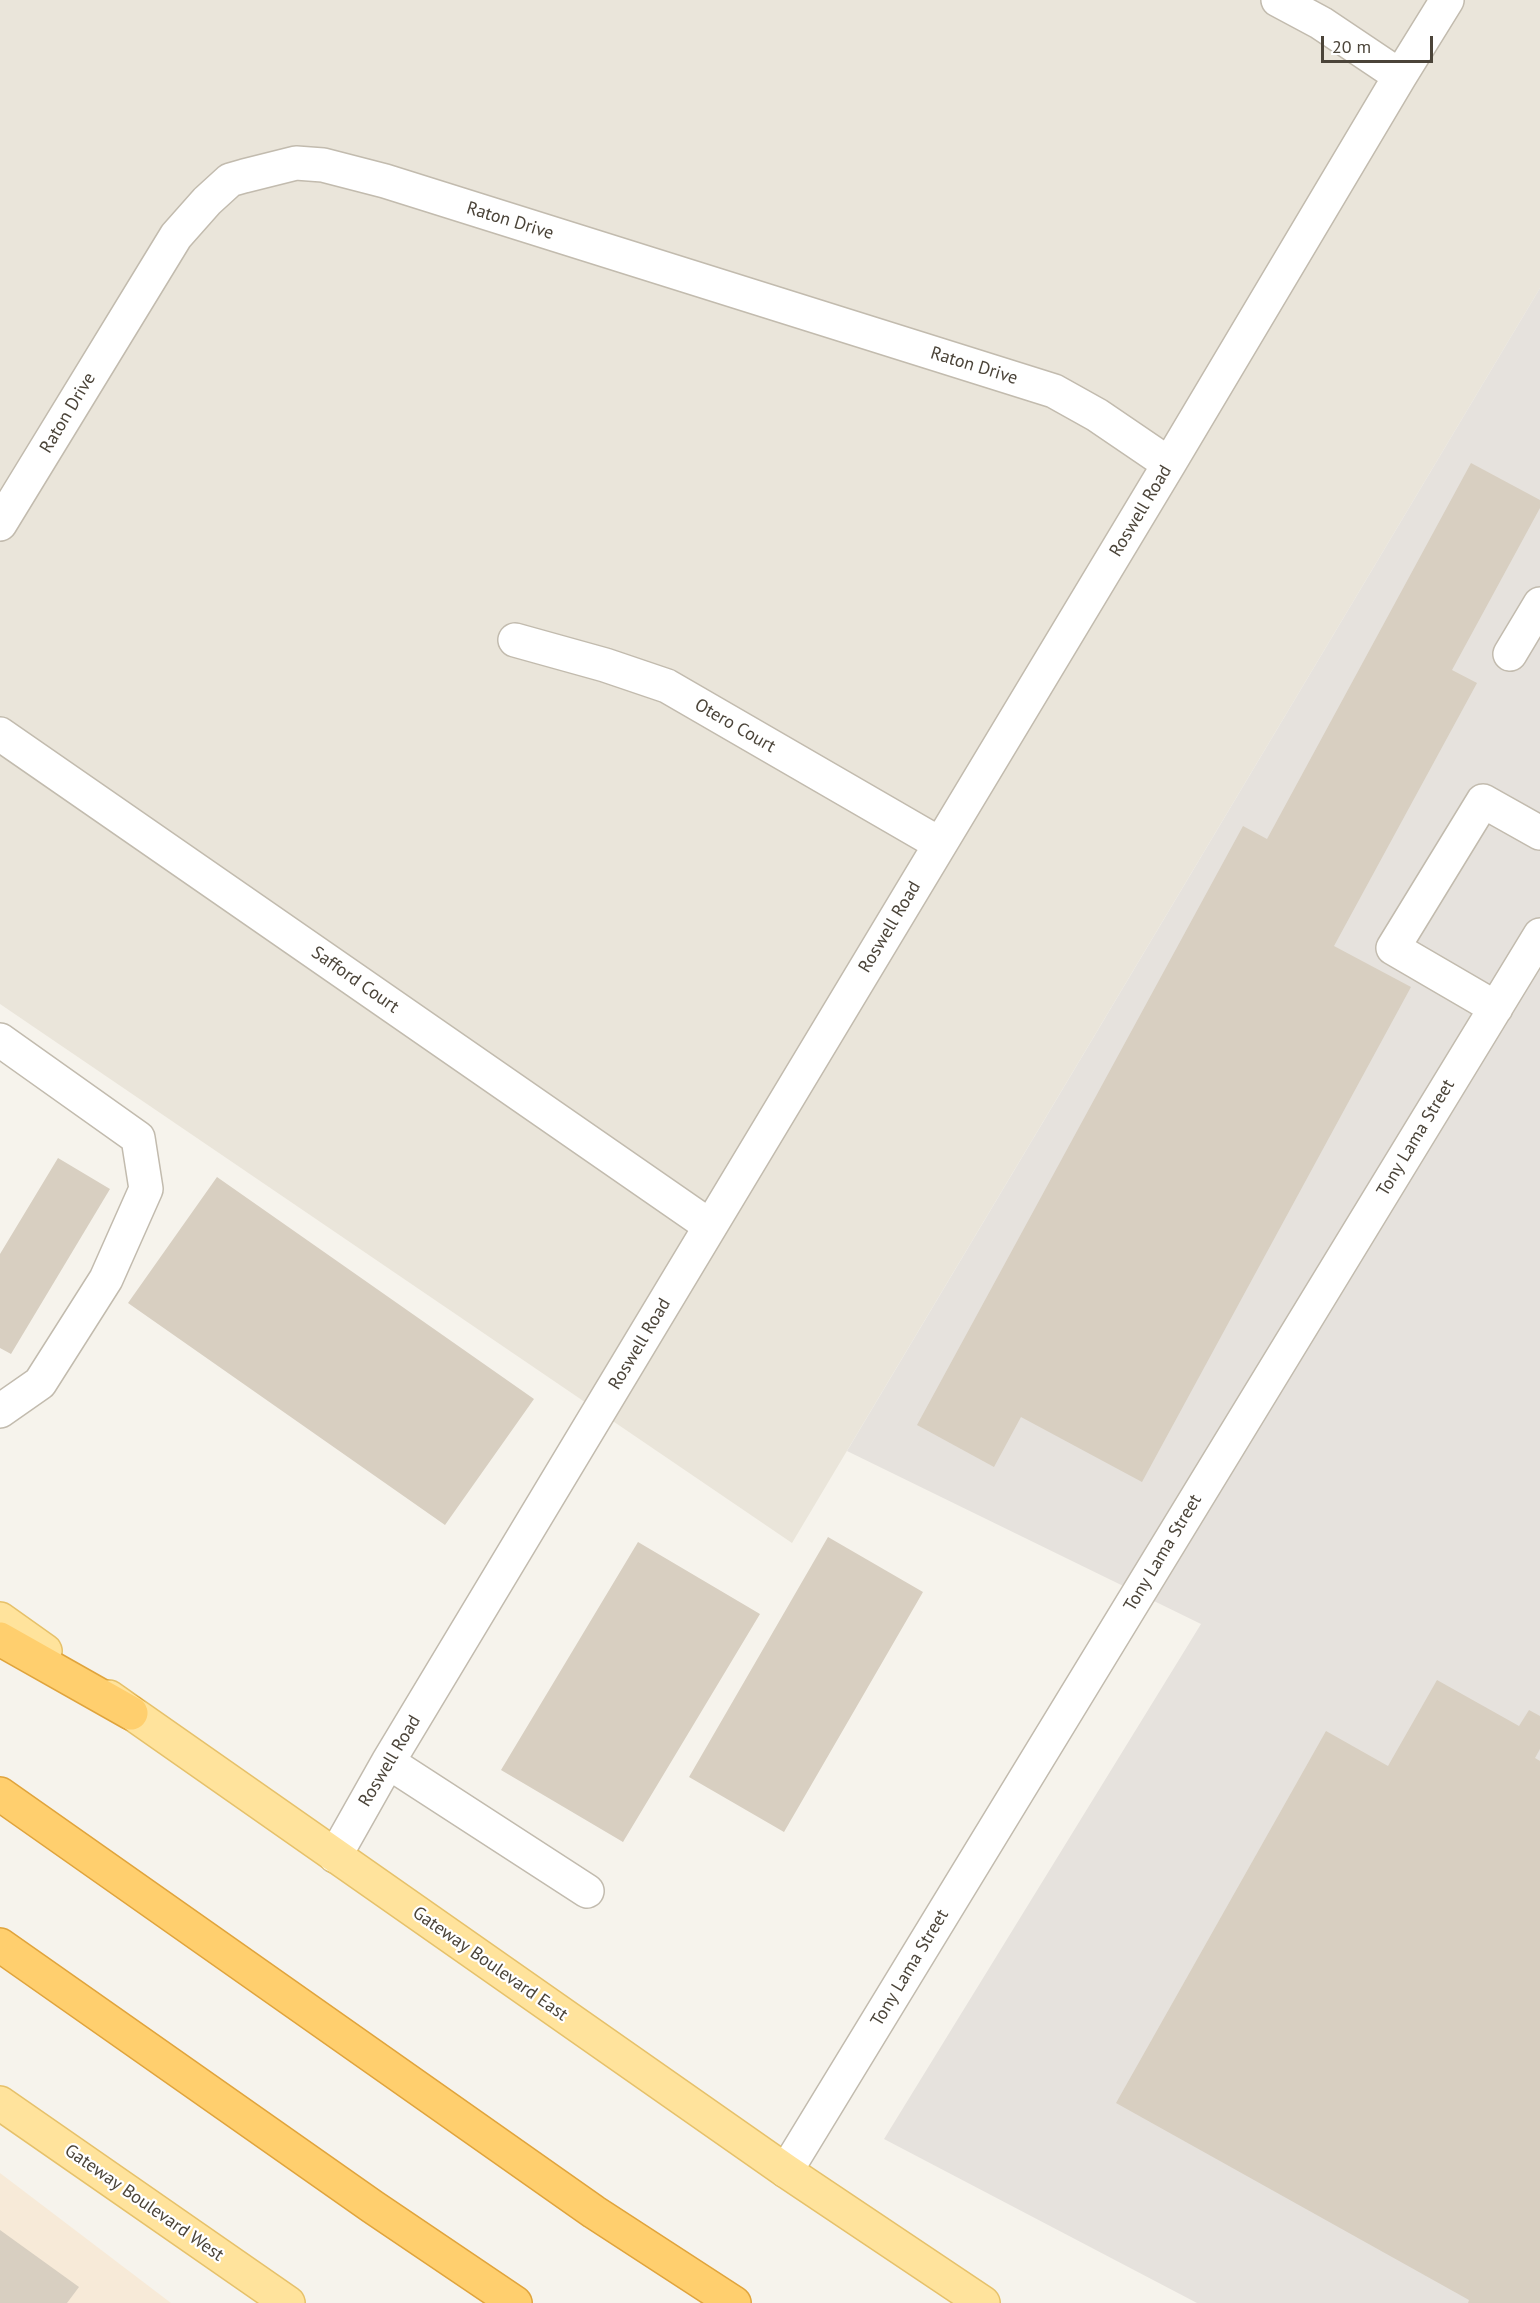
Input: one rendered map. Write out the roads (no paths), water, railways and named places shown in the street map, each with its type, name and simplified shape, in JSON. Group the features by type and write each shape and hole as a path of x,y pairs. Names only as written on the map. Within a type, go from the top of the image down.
{"highway":[{"path":"0,1639 131,1713"},
{"path":"0,1794 584,2205 734,2303"},
{"path":"0,1945 515,2303"}],"main road":[{"name":"Gateway Boulevard East","path":"0,1619 334,1856 786,2171 983,2303"},
{"name":"Gateway Boulevard West","path":"0,2103 287,2303"}],"street":[{"path":"1278,0 1321,23 1400,76"},
{"name":"Roswell Road","path":"334,1856 388,1762 1447,0"},
{"name":"Raton Drive","path":"0,524 176,236 207,201 230,180 296,164 323,165 385,181 1054,391 1097,415 1169,464"},
{"path":"1510,654 1540,604"},
{"name":"Otero Court","path":"515,640 605,665 667,686 940,844"},
{"name":"Safford Court","path":"0,734 710,1226"},
{"path":"1496,1008 1393,948 1483,801 1540,833"},
{"name":"Tony Lama Street","path":"786,2171 1540,936"},
{"path":"0,1040 138,1138 146,1189 106,1279 40,1383 0,1411"},
{"path":"388,1762 588,1892"}]}
